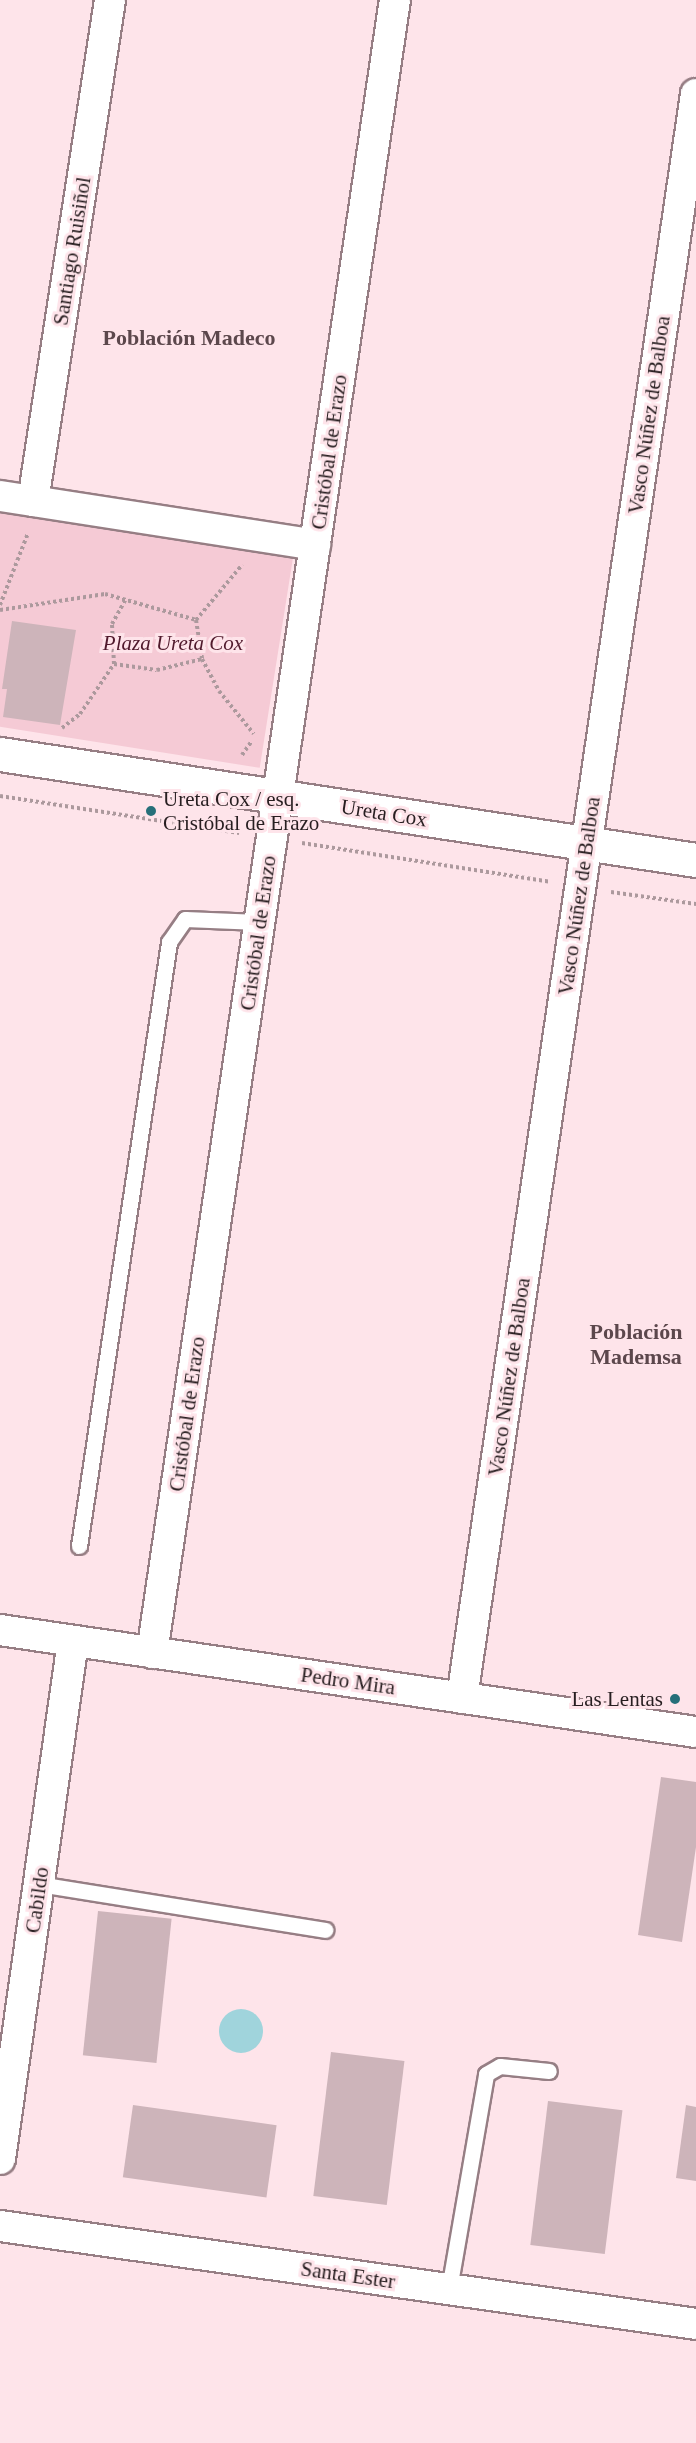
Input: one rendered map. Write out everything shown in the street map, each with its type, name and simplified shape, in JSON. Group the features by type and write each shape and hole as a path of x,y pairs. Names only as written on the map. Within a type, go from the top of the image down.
{"street":[{"name":"Santiago Ruisiñol","path":"33,501 110,0"},
{"name":"Cristóbal de Erazo","path":"152,1653 395,0"},
{"name":"Vasco Núñez de Balboa","path":"462,1698 696,94"},
{"path":"0,496 315,545"},
{"name":"Ureta Cox","path":"12,756 696,860"},
{"name":"Pedro Mira","path":"0,1630 696,1732"},
{"name":"Cabildo","path":"0,2160 6,2067 39,1884 73,1641"},
{"name":"Santa Ester","path":"0,2226 696,2324"}],"lane":[{"path":"79,1546 170,942 185,919 260,922"},
{"path":"39,1884 325,1930"},
{"path":"449,2289 486,2074 500,2066 549,2071"}],"path":[{"path":"0,605 31,524 33,501"},
{"path":"0,610 105,594 196,620 265,537"},
{"path":"12,756 80,714 114,664 112,624 126,599"},
{"path":"114,664 157,670 202,659"},
{"path":"0,796 696,904"}],"green space":[{"name":"Plaza Ureta Cox","path":"0,509 293,555 260,768 0,727"}],"water":[{"path":"241,2009 256,2016 263,2031 256,2046 241,2053 226,2046 219,2031 226,2016"}],"building":[{"path":"12,621 76,630 60,725 3,717 7,689 2,689"},
{"path":"661,1777 696,1782 696,1847 682,1942 638,1935"},
{"path":"98,1911 172,1919 156,2063 83,2055"},
{"path":"331,2052 404,2061 387,2205 313,2196"},
{"path":"548,2101 622,2110 605,2254 530,2245"},
{"path":"133,2105 277,2125 266,2197 123,2177"},
{"path":"686,2105 696,2107 696,2181 676,2178"}],"place":[{"name":"Ureta Cox / esq. Cristóbal de Erazo","path":"151,811"},
{"name":"Las Lentas","path":"675,1699"}],"district":[{"name":"Población Madeco","path":"189,338"},
{"name":"Población Mademsa","path":"636,1344"}]}
